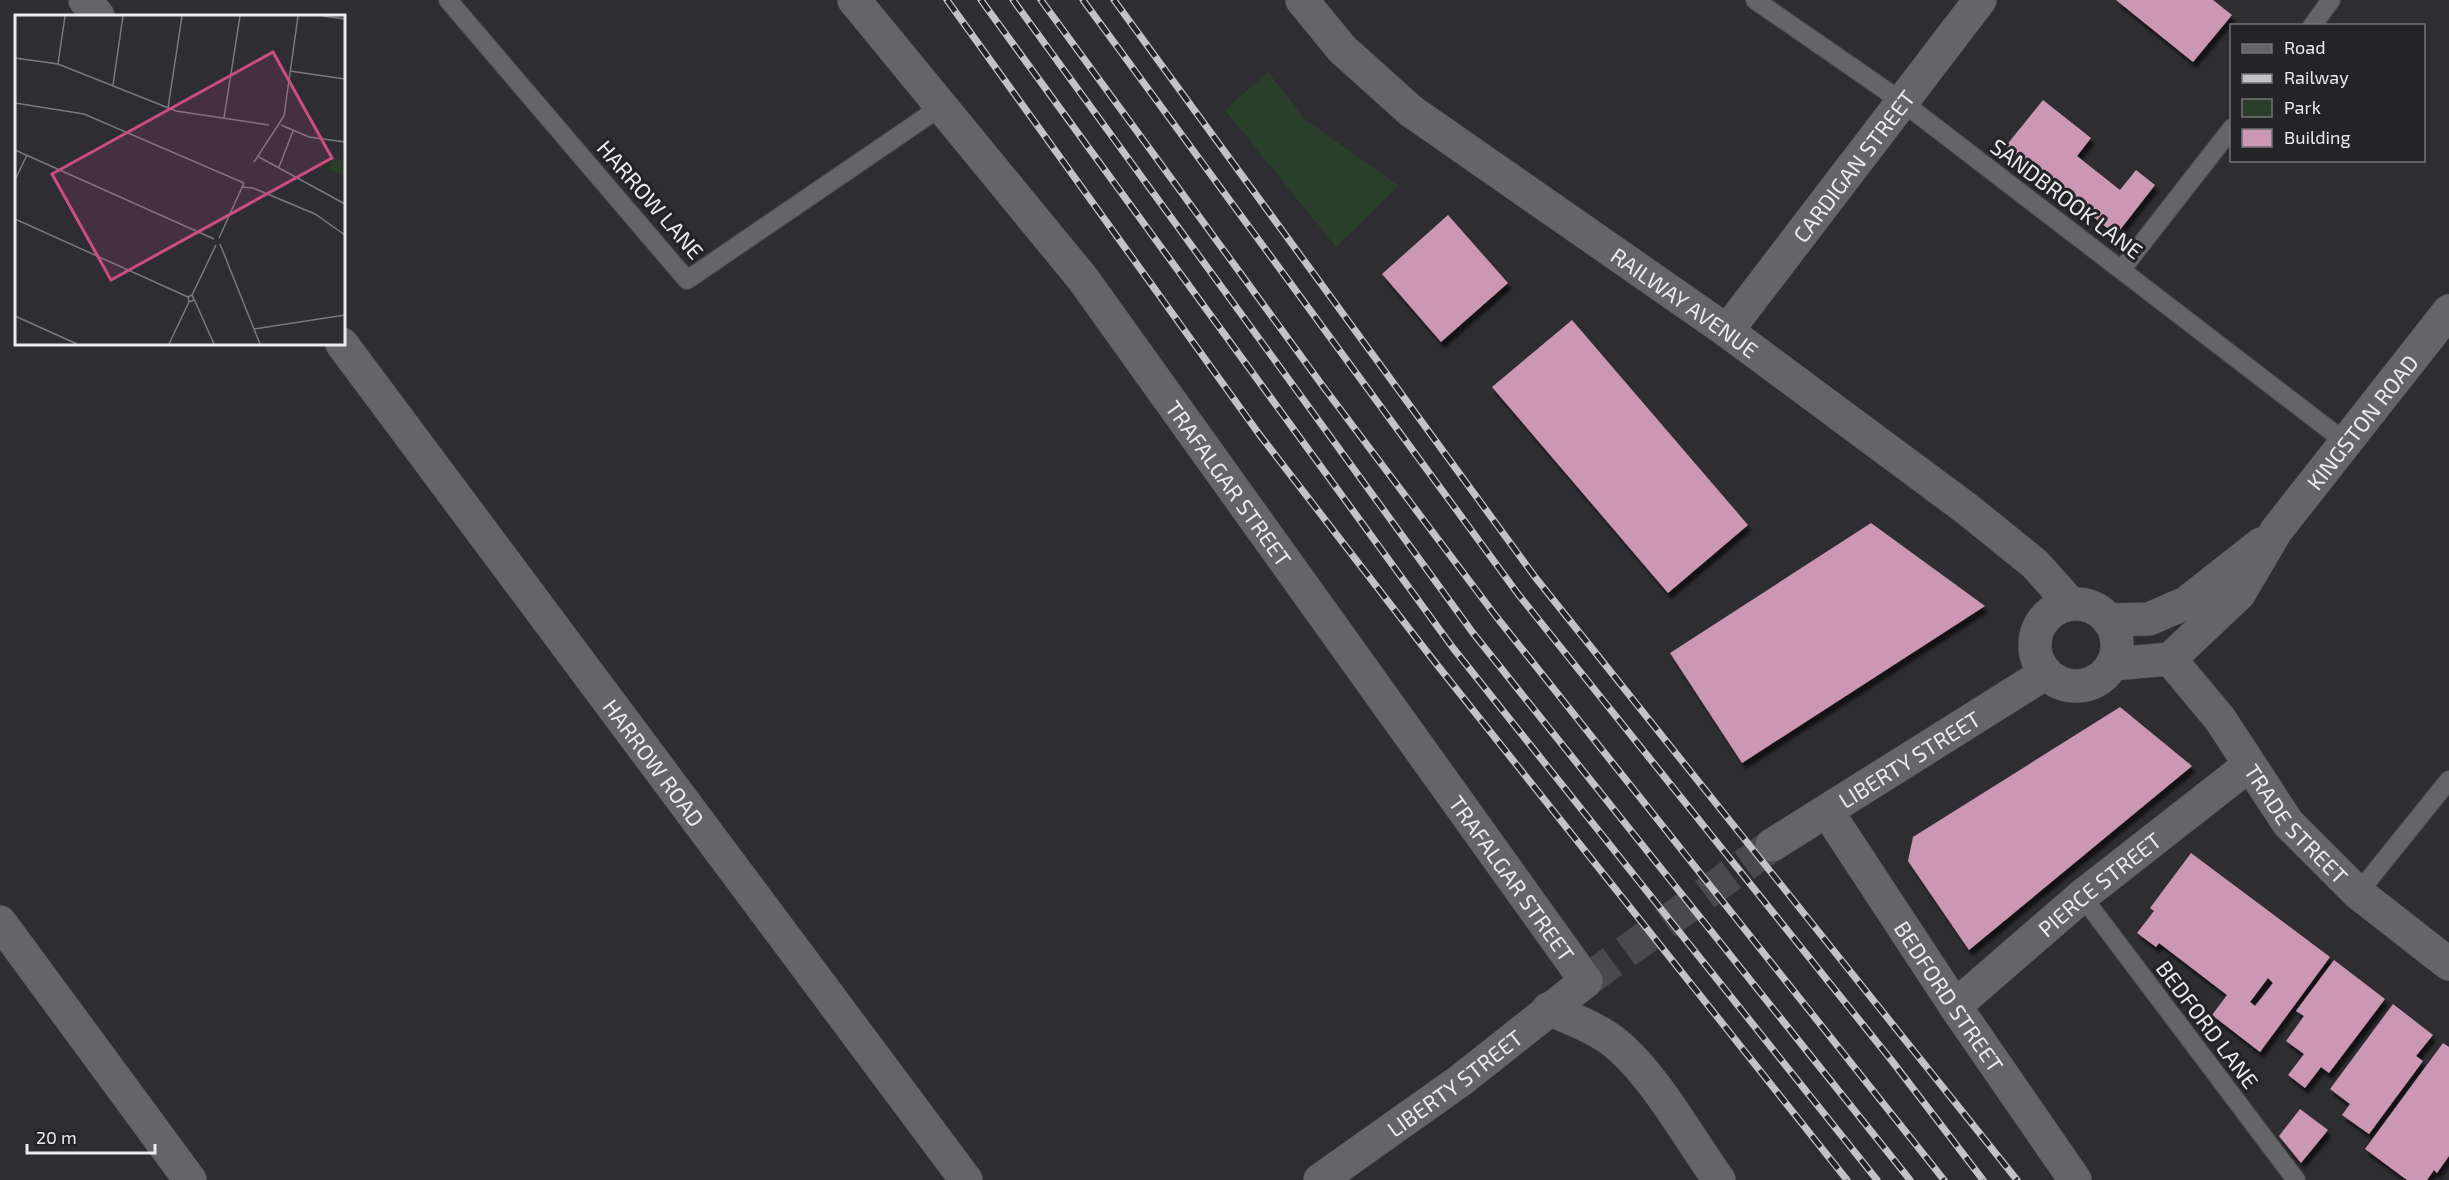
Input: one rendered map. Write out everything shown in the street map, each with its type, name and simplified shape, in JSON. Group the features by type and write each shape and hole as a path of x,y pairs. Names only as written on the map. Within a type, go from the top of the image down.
{"street":[{"path":"86,0 97,15"},
{"name":"TRAFALGAR STREET","path":"855,0 1083,279 1153,373 1586,981"},
{"name":"RAILWAY AVENUE","path":"1302,0 1342,49 1411,111 1727,331 1976,516 2035,564 2070,603"},
{"name":"CARDIGAN STREET","path":"1727,331 1980,0"},
{"name":"KINGSTON ROAD","path":"2170,659 2239,594 2276,531 2344,441 2449,311"},
{"name":"HARROW ROAD","path":"343,345 966,1180"},
{"name":"KINGSTON ROAD","path":"2108,620 2149,619 2186,603 2276,531"},
{"path":"2070,603 2091,606 2108,620 2117,641 2113,664 2096,681 2084,685 2070,686 2057,681 2046,673 2038,662 2035,637 2047,615 2058,607 2070,603"},
{"path":"2113,664 2170,659"},
{"name":"TRADE STREET","path":"2170,659 2220,719 2288,823 2358,893 2449,964"},
{"name":"LIBERTY STREET","path":"1772,845 2046,673"},
{"name":"PIERCE STREET","path":"1955,1006 2082,896 2248,765"},
{"name":"BEDFORD STREET","path":"1827,811 1955,1006 2075,1180"},
{"path":"0,922 190,1180"},
{"name":"LIBERTY STREET","path":"1323,1179 1461,1080 1586,981"},
{"path":"1548,1009 1596,1030 1625,1052 1653,1085 1719,1180"}],"lane":[{"name":"HARROW LANE","path":"448,0 687,280 942,106"},
{"name":"SANDBROOK LANE","path":"1755,0 1901,101 2344,441"},
{"path":"2313,24 2331,0"},
{"path":"2122,269 2230,131"},
{"path":"2358,893 2449,780"},
{"name":"BEDFORD LANE","path":"2082,896 2296,1180"}],"green space":[{"path":"1268,72 1306,120 1399,186 1336,247 1225,110"}],"building":[{"path":"2116,0 2213,0 2232,15 2193,62"},
{"path":"2043,100 2091,138 2077,156 2120,190 2136,170 2155,185 2116,235 2005,147"},
{"path":"1448,215 1508,283 1441,342 1382,274"},
{"path":"1572,320 1748,525 1668,593 1492,387"},
{"path":"1871,523 1985,606 1742,763 1670,653"},
{"path":"2120,707 2192,766 1969,950 1908,861 1913,837"},
{"path":"2191,853 2330,957 2260,1052 2212,1015 2227,995 2159,943 2156,947 2137,933 2154,911 2150,908","holes":["2268,978 2273,983 2255,1006 2250,1002"]},
{"path":"2334,960 2385,999 2329,1073 2321,1067 2305,1088 2288,1075 2304,1054 2286,1041 2304,1016 2296,1011"},
{"path":"2393,1004 2433,1035 2416,1056 2423,1061 2369,1134 2342,1115 2350,1104 2330,1089"},
{"path":"2443,1043 2449,1047 2449,1156 2437,1173 2434,1170 2427,1180 2407,1180 2365,1149"},
{"path":"2300,1109 2328,1130 2301,1163 2279,1136"}],"tunnel":[{"path":"1586,981 1772,845"}],"railway":[{"path":"947,0 1259,434 1434,661 1847,1180"},
{"path":"981,0 1453,648 1877,1180"},
{"path":"1013,0 1473,633 1910,1180"},
{"path":"1041,0 1322,385 1495,615 1944,1180"},
{"path":"1083,0 1518,594 1892,1061 1983,1180"},
{"path":"1114,0 1535,577 2017,1180"}]}
